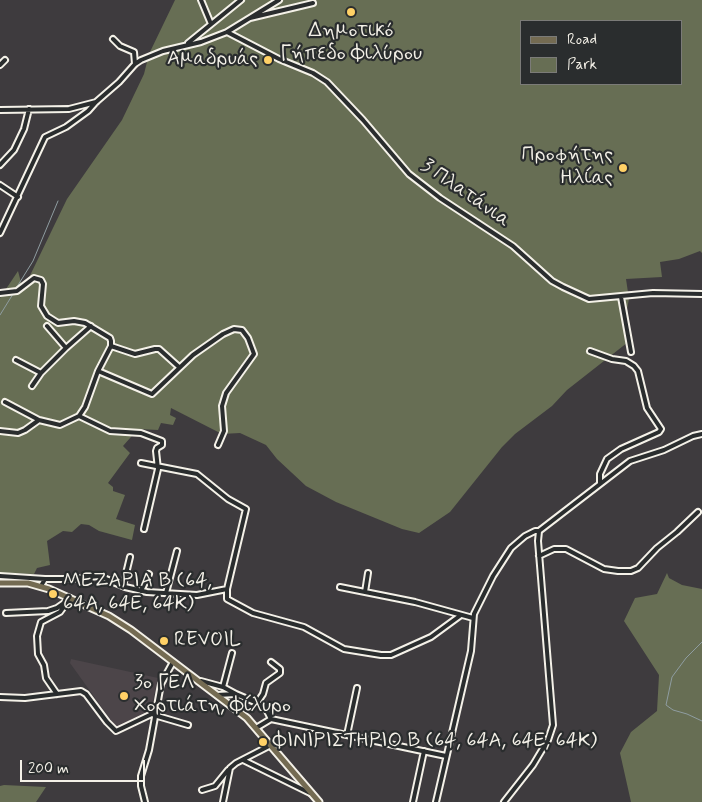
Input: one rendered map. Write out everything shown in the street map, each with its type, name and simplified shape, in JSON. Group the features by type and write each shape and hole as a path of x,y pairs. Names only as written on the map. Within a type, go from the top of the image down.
{"main road":[{"path":"0,583 22,582 41,586 109,616 125,626 239,711 271,745 319,802"}],"street":[{"path":"201,0 211,24"},
{"path":"186,44 241,0"},
{"path":"0,233 45,137 88,111 135,64 186,44 201,42 227,32 279,0"},
{"path":"250,18 312,3"},
{"name":"3 Πλατάνια","path":"227,32 279,59 313,73 327,82 363,120 409,174 440,198 513,246 552,280 589,299 672,292 702,294"},
{"path":"113,39 120,46 134,52 135,64"},
{"path":"0,65 5,60"},
{"path":"0,110 69,109 96,102"},
{"path":"0,165 14,150 24,129 29,109"},
{"path":"0,185 18,197"},
{"path":"0,216 6,219"},
{"path":"0,293 17,291 34,278 40,280 43,284 41,306 47,316 58,323 74,321 91,326 110,338 111,346 98,371 85,407 79,416 60,425 39,420 5,402"},
{"path":"621,297 631,352"},
{"path":"47,326 66,348"},
{"path":"32,386 41,373 91,326"},
{"path":"98,371 152,394 179,367 223,334 234,329 242,330 248,338 254,354 226,393 222,406 224,431 218,445"},
{"path":"111,346 135,354 159,349 179,367"},
{"path":"590,351 612,359 626,361 634,366 638,371 647,408 661,428 659,432 622,449 607,459 600,474 600,483"},
{"path":"16,360 41,373"},
{"path":"79,416 110,432 142,433 162,440 162,445 156,451 158,467 144,529"},
{"path":"0,432 18,433 39,420"},
{"path":"436,802 470,654 473,618 493,576 511,548 525,536 536,531 539,532 632,459 664,450 693,436 702,434"},
{"path":"141,463 197,474 228,498 246,509 227,589 227,599 253,613 304,627 344,649 391,655 425,640 462,615"},
{"path":"539,556 554,550 566,549 600,567 618,571 631,571 638,568 656,548 677,532 698,512"},
{"path":"504,802 533,765 544,747 552,728 553,708 539,556 539,532"},
{"path":"166,593 178,551"},
{"path":"123,586 130,557"},
{"path":"365,592 368,573"},
{"path":"141,591 149,574"},
{"path":"0,576 71,579 99,576 141,591 197,595 227,589"},
{"path":"41,586 45,579"},
{"path":"340,587 414,602 473,618"},
{"path":"6,612 48,611 61,606 70,598"},
{"path":"57,694 46,678 44,665 38,654 37,636 42,622 60,612 70,598"},
{"path":"223,687 232,654"},
{"path":"145,802 141,781 154,714 161,684 173,662"},
{"path":"258,703 266,683 280,673 280,669 271,662"},
{"path":"197,680 223,687 258,703 266,709 271,718"},
{"path":"347,735 357,688"},
{"path":"0,697 25,698 81,691 86,694 116,731 154,714 188,725"},
{"path":"217,694 236,694"},
{"path":"256,728 271,718 446,756"},
{"path":"202,790 215,786 236,763 271,745"},
{"path":"413,802 424,751"},
{"path":"243,760 312,794"},
{"path":"223,802 230,768"}],"shaded area":[{"name":"3ο ΓΕΛ Χορτιάτη, Φίλυρο","path":"71,659 158,678 150,713 118,730 70,663"}],"green space":[{"path":"175,0 702,0 702,253 700,251 679,259 660,262 662,277 626,279 629,299 627,309 632,339 567,390 552,406 515,434 502,447 450,512 419,533 402,529 336,502 306,486 277,459 266,445 240,433 222,434 171,408 170,415 176,418 173,425 161,423 158,430 138,429 123,446 130,453 108,483 113,487 113,491 125,495 116,519 135,525 132,540 81,524 72,532 63,531 47,541 50,565 37,568 34,574 0,573 0,298 18,271 23,290 67,199 122,120 144,74 149,54"},
{"path":"667,573 669,578 682,585 702,589 702,802 631,802 620,753 631,732 657,711 659,675 624,621 635,598 657,594"},
{"path":"0,786 46,787 36,802 0,802"}],"waterway":[{"path":"15,290 33,261 58,201"},
{"path":"0,315 13,294"},
{"path":"702,642 686,658 672,677 666,705 673,710 702,721"}],"place":[{"name":"Δημοτικό Γήπεδο Φιλύρου","path":"351,12"},
{"name":"Αμαδρυάς","path":"268,60"},
{"name":"Προφήτης Ηλίας","path":"623,168"},
{"name":"ΜΕΖΑΡΙΑ B (64, 64Α, 64Ε, 64Κ)","path":"53,594"},
{"name":"REVOIL","path":"164,641"},
{"name":"3ο ΓΕΛ Χορτιάτη, Φίλυρο","path":"124,696"},
{"name":"ΦΙΝΙΡΙΣΤΗΡΙΟ B (64, 64Α, 64Ε, 64Κ)","path":"263,742"}]}
